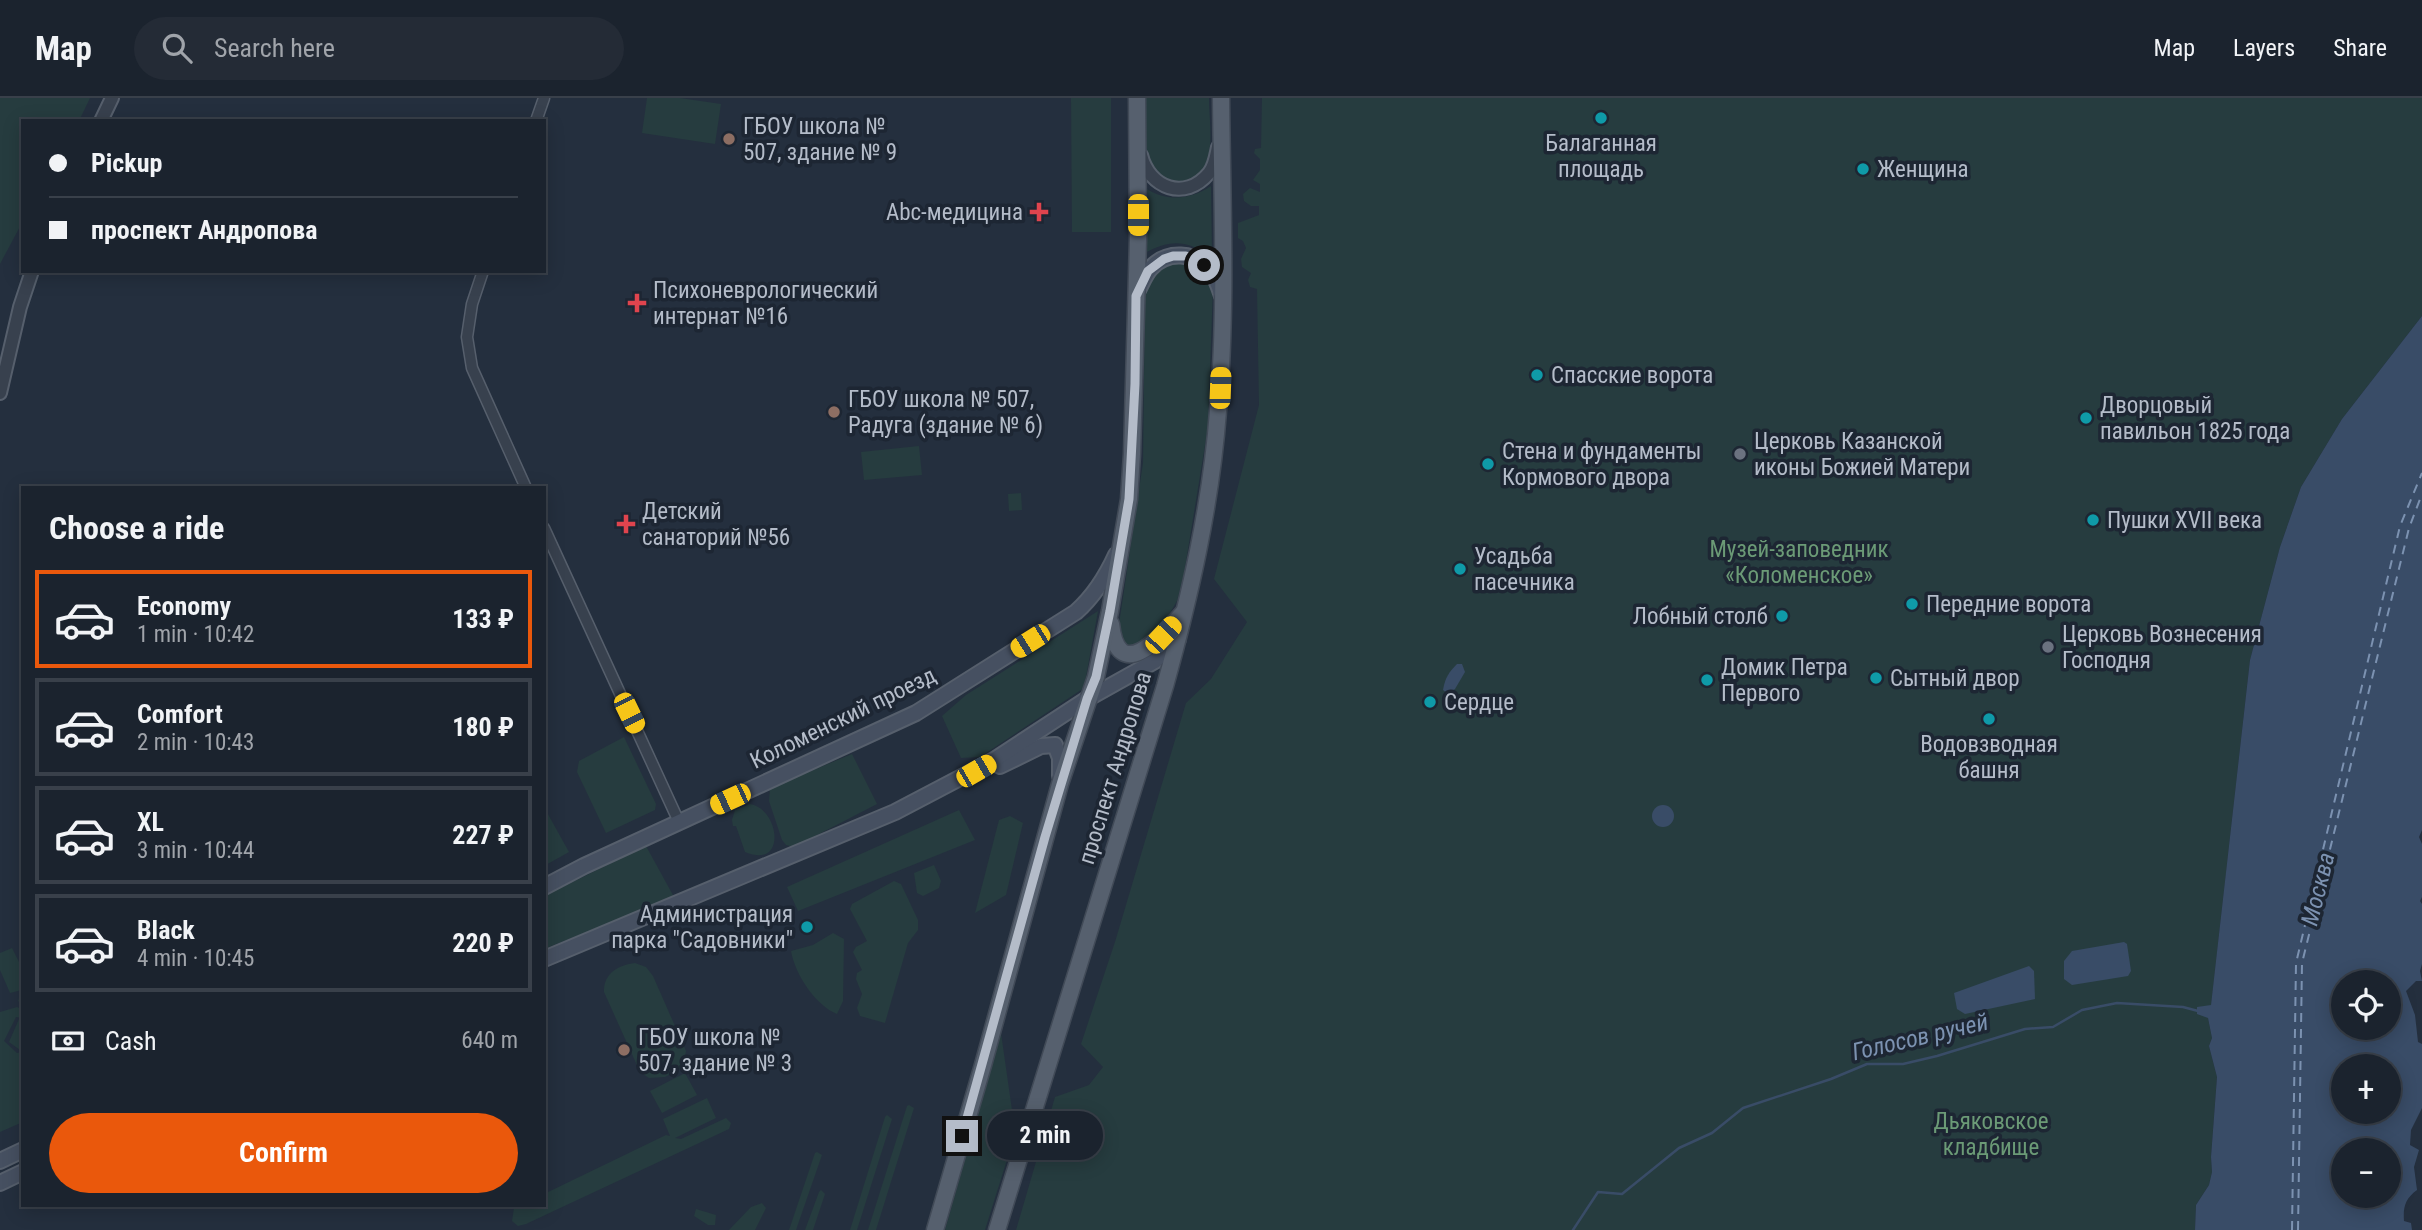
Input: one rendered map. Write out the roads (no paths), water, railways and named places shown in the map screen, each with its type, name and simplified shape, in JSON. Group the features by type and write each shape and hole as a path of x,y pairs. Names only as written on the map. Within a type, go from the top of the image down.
{"main road":[{"name":"проспект Андропова","path":"935,1230 1060,785 1096,677 1110,611 1129,499 1132,454 1138,239 1137,98"},
{"name":"проспект Андропова","path":"997,1230 1178,639 1205,517 1217,423 1223,297 1221,98"},
{"path":"1136,296 1153,266 1168,257 1181,256 1191,258 1207,268 1223,297"},
{"name":"Коломенский проезд","path":"546,886 916,713 1087,603 1105,578 1122,540"},
{"path":"1110,611 1114,642 1121,651 1133,654 1157,640 1186,609"},
{"path":"546,958 895,812 976,771 1087,699 1154,661 1178,639"},
{"path":"976,771 987,772 1041,746 1055,745 1060,758 1060,785"},
{"path":"0,1161 21,1151"},
{"path":"0,1183 21,1173"}],"street":[{"path":"102,119 112,98"},
{"path":"537,119 544,98"},
{"path":"1138,141 1144,167 1151,177 1166,186 1185,187 1198,183 1212,169 1221,131"},
{"path":"0,393 18,318 32,273"},
{"path":"482,273 472,304 467,337 472,368 525,486"},
{"path":"546,532 679,822"}],"water":[{"name":"Москва","path":"2422,316 2422,830 2419,837 2422,844 2422,981 2416,981 2406,991 2415,1015 2418,1042 2422,1044 2422,1108 2411,1130 2410,1145 2419,1150 2414,1167 2417,1190 2407,1200 2404,1212 2404,1221 2411,1223 2412,1230 2195,1230 2196,1205 2209,1185 2212,1172 2217,1077 2209,1046 2212,1038 2208,1018 2197,1014 2197,1007 2211,1005 2250,660 2280,547 2301,487 2342,419"},
{"path":"1457,664 1462,664 1465,672 1455,689 1448,694 1443,690 1445,682"},
{"path":"1663,805 1671,808 1674,816 1671,824 1663,827 1655,824 1652,816 1655,808"},
{"path":"2124,942 2127,944 2131,971 2128,976 2072,985 2064,979 2064,961 2072,951"},
{"path":"2029,966 2034,971 2035,999 1965,1014 1957,1009 1954,993"}],"waterway":[{"name":"Голосов ручей","path":"1573,1230 1598,1192 1622,1194 1679,1148 1712,1133 1743,1108 1867,1064 1903,1064 1937,1056 2025,1029 2053,1027 2082,1010 2117,1003 2183,1007 2198,1011"}],"place":[{"name":"Балаганная площадь","path":"1601,118"},
{"name":"ГБОУ школа № 507, здание № 9","path":"729,139"},
{"name":"Женщина","path":"1863,169"},
{"name":"Abc-медицина","path":"1039,212"},
{"name":"Психоневрологический интернат №16","path":"637,303"},
{"name":"Спасские ворота","path":"1537,375"},
{"name":"ГБОУ школа № 507, Радуга (здание № 6)","path":"834,412"},
{"name":"Дворцовый павильон 1825 года","path":"2086,418"},
{"name":"Церковь Казанской иконы Божией Матери","path":"1740,454"},
{"name":"Стена и фундаменты Кормового двора","path":"1488,464"},
{"name":"Пушки XVII века","path":"2093,520"},
{"name":"Детский санаторий №56","path":"626,524"},
{"name":"Усадьба пасечника","path":"1460,569"},
{"name":"Передние ворота","path":"1912,604"},
{"name":"Лобный столб","path":"1782,616"},
{"name":"Церковь Вознесения Господня","path":"2048,647"},
{"name":"Сытный двор","path":"1876,678"},
{"name":"Домик Петра Первого","path":"1707,680"},
{"name":"Сердце","path":"1430,702"},
{"name":"Водовзводная башня","path":"1989,719"},
{"name":"Администрация парка \"Садовники\"","path":"807,927"},
{"name":"ГБОУ школа № 507, здание № 3","path":"624,1050"}],"park label":[{"name":"Музей-заповедник «Коломенское»","path":"1799,562"},
{"name":"Дьяковское кладбище","path":"1991,1134"}]}
